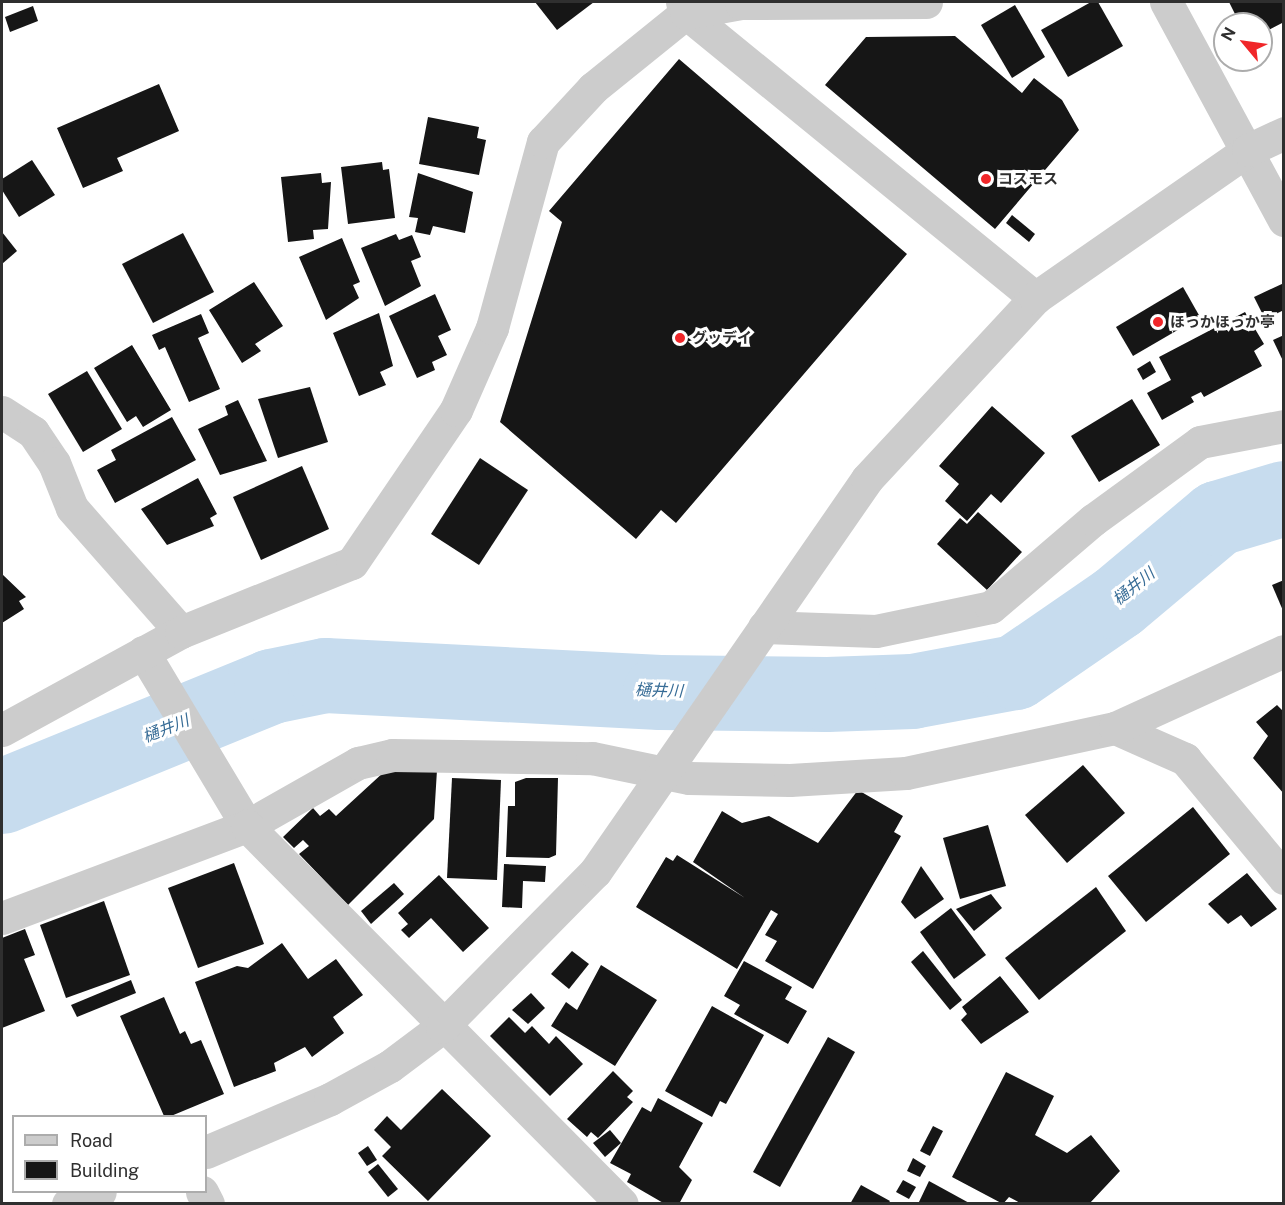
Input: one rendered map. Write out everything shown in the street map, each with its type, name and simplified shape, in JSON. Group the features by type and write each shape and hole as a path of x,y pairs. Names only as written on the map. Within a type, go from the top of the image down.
{"street":[{"path":"2,730 149,661 181,632 352,563 456,410 492,328 543,142 593,88 684,7 741,3 926,2"},
{"path":"1166,2 1284,220"},
{"path":"684,7 1035,298"},
{"path":"207,1152 330,1099 390,1066 442,1028 595,872 867,479 1035,298 1248,150 1284,133"},
{"path":"2,412 33,432 54,463 72,508 181,632"},
{"path":"764,627 876,631 991,607 1093,520 1200,442 1284,426"},
{"path":"2,918 247,826 358,763 392,755 592,758 663,774 790,780 906,773 1114,728 1284,651"},
{"path":"149,661 224,795 247,826 442,1028 622,1203"},
{"path":"1114,728 1185,759 1284,878"},
{"path":"68,1203 95,1193"}],"building":[{"path":"535,2 594,2 557,30"},
{"path":"1091,2 1098,2 1123,46 1068,77 1041,30"},
{"path":"1229,2 1284,2 1284,22 1273,28 1273,12 1234,12"},
{"path":"1015,5 1045,57 1012,78 981,25"},
{"path":"33,6 38,21 10,32 5,17"},
{"name":"コスモス","path":"955,36 1022,93 1034,78 1062,100 1079,130 995,229 825,85 866,37"},
{"name":"グッデイ","path":"679,59 907,254 676,523 661,510 636,539 500,422 562,222 549,211"},
{"path":"159,84 179,131 117,158 123,171 83,188 57,128"},
{"path":"428,117 479,127 477,138 486,140 479,175 419,164"},
{"path":"32,160 55,195 19,217 2,190 2,179"},
{"path":"382,162 383,170 389,169 395,218 348,224 341,167"},
{"path":"321,173 322,183 331,182 328,229 313,230 314,239 288,242 281,177"},
{"path":"418,173 473,192 465,233 433,226 430,235 415,232 418,218 409,217"},
{"path":"1012,215 1035,234 1029,242 1006,223"},
{"path":"2,232 17,251 2,264"},
{"path":"183,233 214,292 153,323 122,264"},
{"path":"396,234 399,240 412,235 421,257 411,261 421,286 385,306 361,248"},
{"path":"342,238 360,282 353,285 359,298 326,320 299,257"},
{"path":"254,282 283,326 255,344 261,351 242,363 209,310"},
{"path":"1284,283 1284,310 1265,319 1254,297"},
{"name":"ほっかほっか亭","path":"1183,287 1200,317 1133,356 1116,327"},
{"path":"435,294 451,330 438,336 447,355 432,362 435,370 417,378 389,316"},
{"path":"1245,312 1264,344 1254,351 1262,366 1204,397 1201,392 1191,397 1194,402 1162,420 1147,393 1171,380 1159,357"},
{"path":"379,313 393,366 380,372 386,385 359,396 333,333"},
{"path":"201,314 209,333 198,338 220,389 189,402 165,347 159,350 152,335"},
{"path":"1284,335 1284,363 1273,340"},
{"path":"132,345 171,410 143,427 136,416 127,422 94,368"},
{"path":"1150,361 1156,372 1143,380 1137,369"},
{"path":"87,371 122,429 83,452 48,394"},
{"path":"310,387 328,442 278,458 258,399"},
{"path":"1132,399 1160,445 1099,482 1071,436"},
{"path":"238,400 267,461 220,475 198,429 228,415 225,406"},
{"path":"992,406 1045,453 1001,503 991,494 967,521 945,501 959,484 939,466"},
{"path":"172,417 196,460 115,503 97,470 116,460 111,450"},
{"path":"480,458 528,490 479,565 431,534"},
{"path":"302,466 329,529 261,560 233,497"},
{"path":"198,478 217,514 210,518 214,526 167,545 141,509"},
{"path":"978,512 1022,552 987,590 937,544 960,518 967,524"},
{"path":"2,574 26,597 19,601 24,609 2,623"},
{"path":"1284,580 1284,613 1272,585"},
{"path":"1277,705 1284,712 1284,794 1253,758 1268,736 1256,722"},
{"path":"1083,765 1125,813 1067,863 1025,815"},
{"path":"437,770 434,819 348,905 299,854 309,846 303,840 294,848 283,837 313,808 320,816 329,809 336,816 385,771"},
{"path":"452,778 501,780 497,880 447,878"},
{"path":"526,778 558,778 556,855 549,858 506,857 508,806 515,806 515,782"},
{"path":"858,790 903,816 894,832 901,836 813,989 765,961 777,941 765,935 778,914 771,910 737,969 636,907 666,857 673,861 677,855 745,898 693,862 722,811 742,823 769,816 818,843"},
{"path":"1193,807 1230,854 1146,922 1108,876"},
{"path":"988,825 1006,886 960,899 943,838"},
{"path":"234,863 264,944 198,968 168,888"},
{"path":"504,864 546,866 545,882 523,881 522,908 502,907"},
{"path":"921,866 944,899 915,919 901,902"},
{"path":"1247,873 1277,909 1251,927 1241,915 1228,924 1208,904"},
{"path":"439,875 489,928 463,952 431,918 409,938 401,930 408,924 398,913"},
{"path":"394,883 404,894 371,924 361,911"},
{"path":"1096,887 1126,931 1039,1000 1005,958"},
{"path":"991,894 1002,908 974,931 956,909"},
{"path":"104,901 130,975 66,998 40,925"},
{"path":"951,908 986,955 954,979 920,932"},
{"path":"25,929 35,955 24,959 45,1011 2,1028 2,938"},
{"path":"282,943 308,979 336,959 363,995 333,1017 344,1033 312,1057 305,1047 274,1063 276,1071 234,1087 195,982 237,966 248,968"},
{"path":"572,951 589,964 569,989 551,974"},
{"path":"923,951 962,1000 950,1010 911,962"},
{"path":"744,961 792,987 785,999 807,1011 788,1044 734,1014 740,1005 724,996"},
{"path":"601,965 657,1000 615,1066 551,1026 566,1002 577,1010"},
{"path":"1000,976 1029,1012 981,1044 961,1020 967,1014 962,1007"},
{"path":"131,980 136,993 77,1017 71,1005"},
{"path":"531,993 545,1008 528,1024 512,1010"},
{"path":"164,997 180,1034 185,1031 191,1044 201,1040 224,1094 173,1115 164,1115 120,1016"},
{"path":"712,1006 764,1035 726,1104 720,1101 712,1117 665,1091"},
{"path":"509,1017 525,1033 532,1026 549,1044 556,1036 583,1064 550,1096 490,1036"},
{"path":"828,1037 855,1052 780,1187 753,1172"},
{"path":"613,1071 633,1091 627,1097 633,1102 598,1138 591,1132 587,1137 567,1119"},
{"path":"1006,1072 1054,1096 1035,1135 1067,1153 1091,1135 1120,1171 1089,1204 1022,1204 1009,1197 1003,1204 952,1177"},
{"path":"442,1089 491,1136 428,1201 382,1156 391,1147 374,1130 387,1116 401,1130"},
{"path":"658,1098 703,1123 679,1167 692,1180 679,1204 665,1204 627,1182 631,1174 610,1163 642,1107 651,1112"},
{"path":"933,1126 943,1131 930,1156 920,1151"},
{"path":"610,1130 621,1143 605,1157 593,1143"},
{"path":"368,1146 377,1160 367,1166 358,1153"},
{"path":"913,1158 926,1166 920,1177 907,1171"},
{"path":"378,1164 398,1189 388,1197 368,1172"},
{"path":"903,1180 916,1187 909,1199 896,1192"},
{"path":"929,1181 971,1204 918,1204"},
{"path":"861,1185 890,1201 888,1204 850,1204"}],"waterway":[{"name":"樋井川","path":"2,796 271,686 325,675 660,692 827,694 912,691 1015,672 1117,602 1217,518 1284,498"}],"place":[{"name":"コスモス","path":"986,179"},
{"name":"ほっかほっか亭","path":"1158,322"},
{"name":"グッデイ","path":"680,338"}]}
